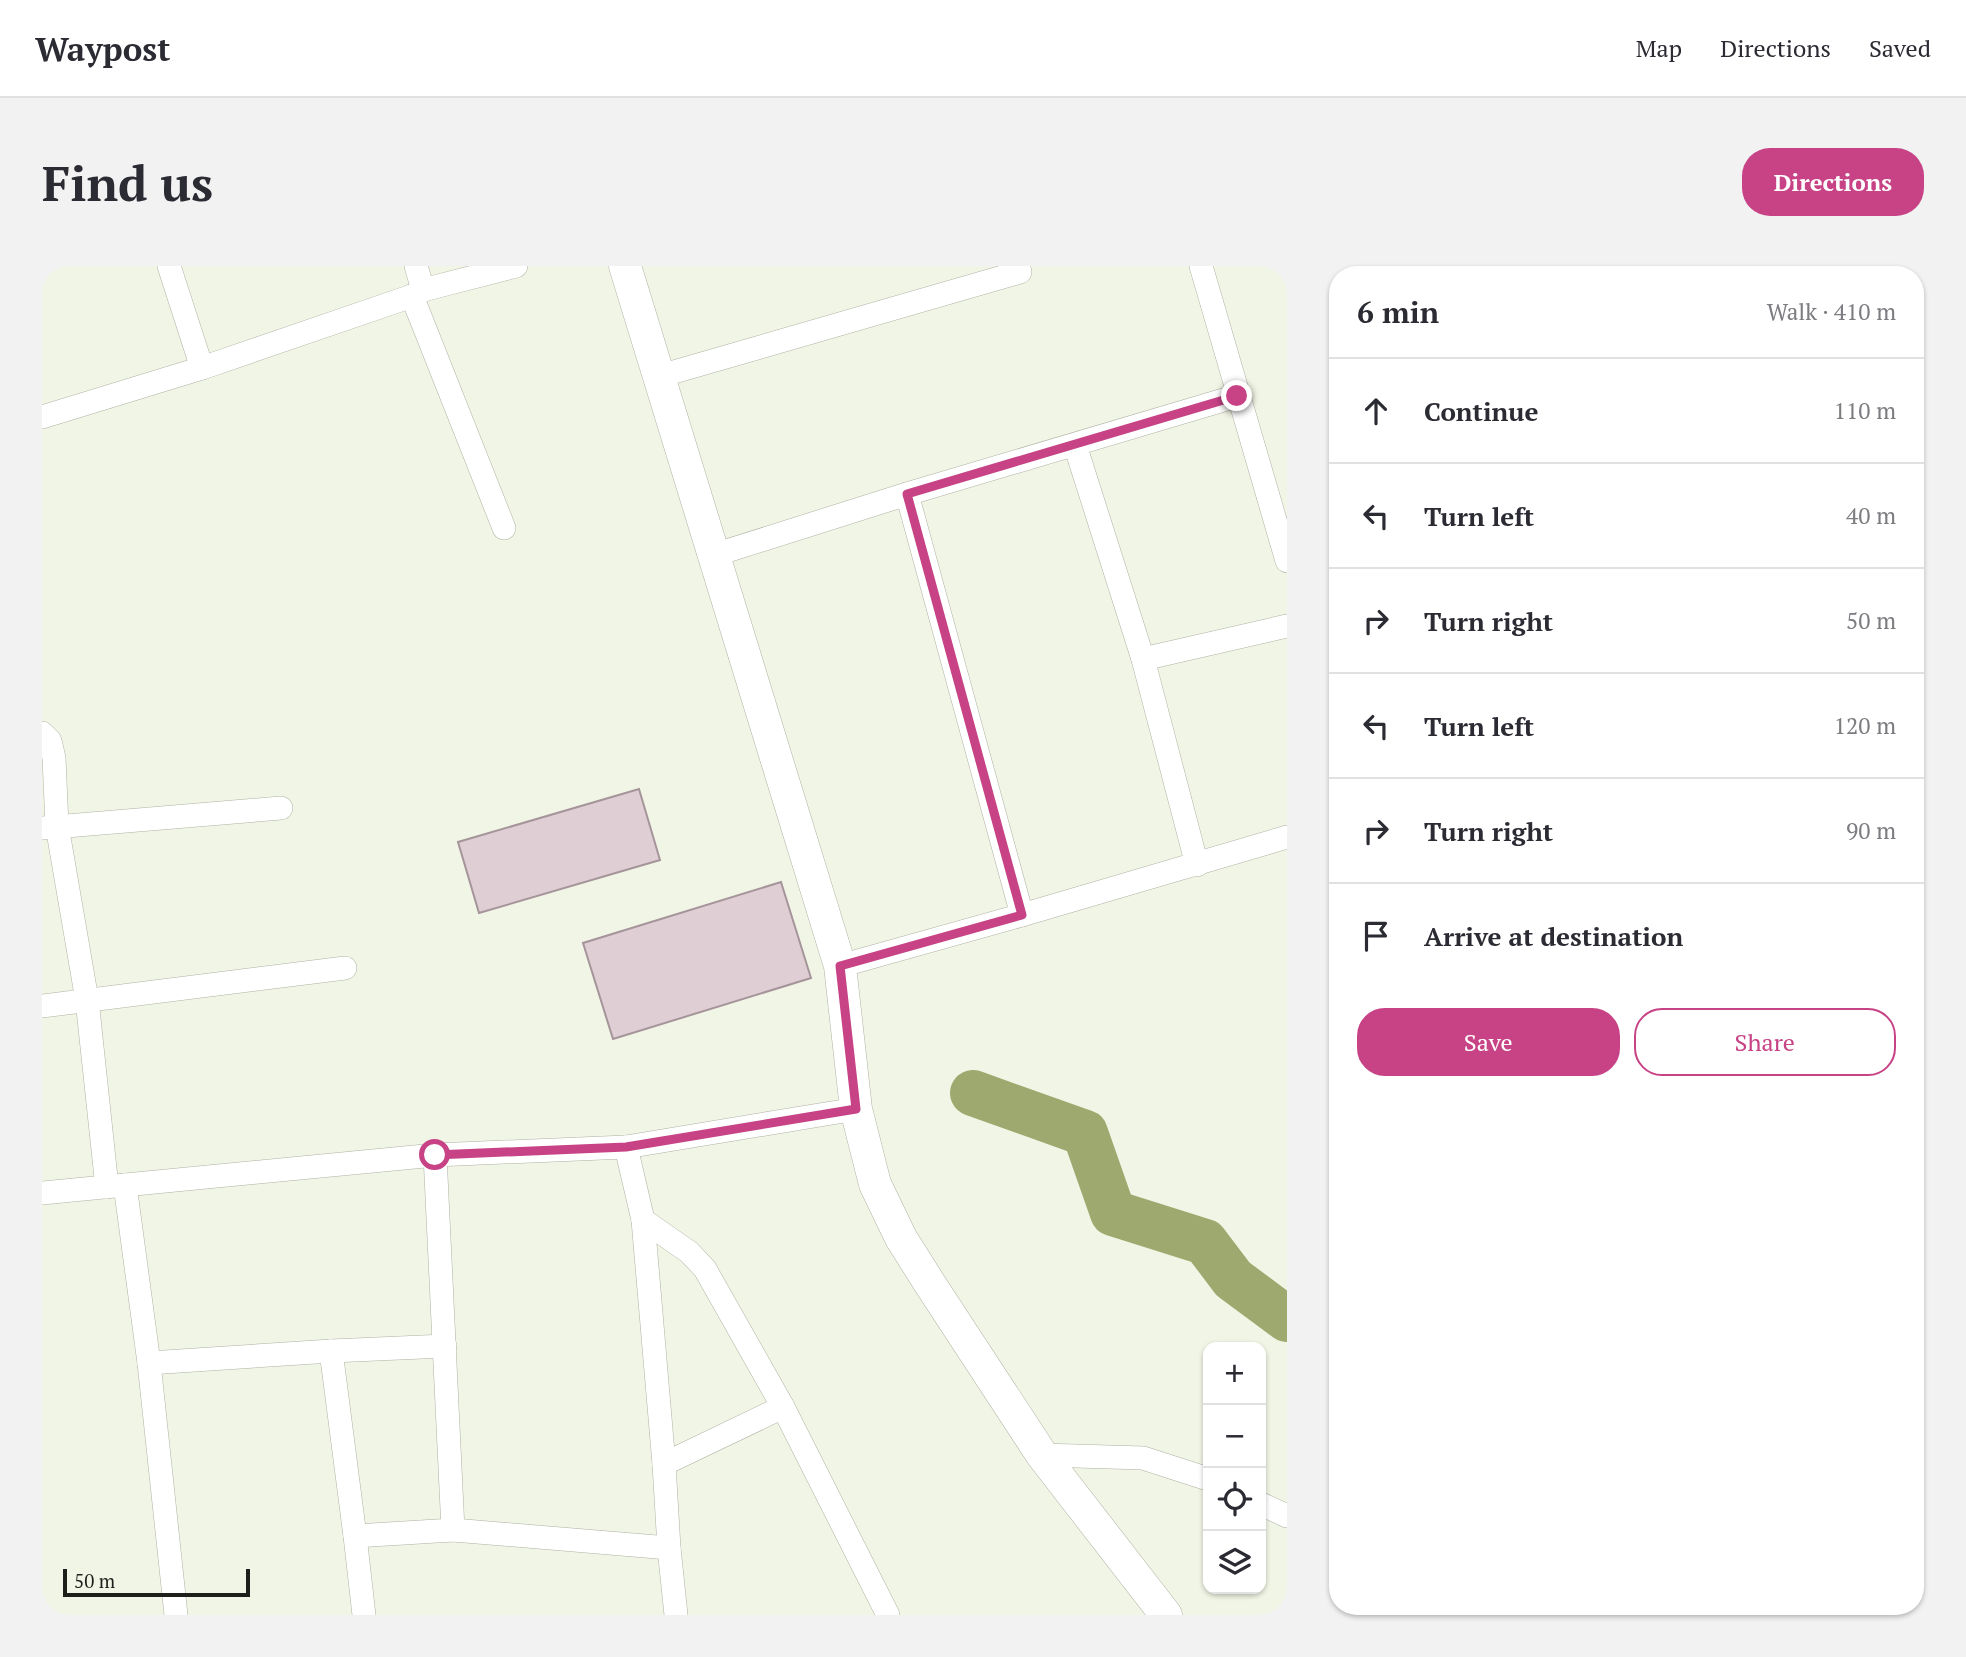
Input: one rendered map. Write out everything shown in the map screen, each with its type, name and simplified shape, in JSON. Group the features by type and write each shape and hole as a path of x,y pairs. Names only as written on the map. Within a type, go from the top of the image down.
{"street":[{"path":"169,266 202,368"},
{"path":"416,266 418,293 504,528"},
{"path":"42,417 202,368 418,293 516,266"},
{"path":"625,266 840,966 856,1109 874,1184 901,1238 1042,1455 1166,1615"},
{"path":"1201,266 1287,561"},
{"path":"660,376 1025,268"},
{"path":"714,555 907,494 1237,396"},
{"path":"1075,445 1143,659 1197,865"},
{"path":"907,494 1022,915"},
{"path":"1143,659 1287,626"},
{"path":"42,733 50,741 54,758 50,827 88,1000 116,1186 149,1363 176,1615"},
{"path":"50,827 281,808"},
{"path":"840,966 1287,837"},
{"path":"42,1006 345,968"},
{"path":"42,1194 435,1155 626,1147 856,1109"},
{"path":"626,1147 643,1220 676,1615"},
{"path":"435,1155 453,1530"},
{"path":"643,1220 689,1252 705,1269 783,1407 888,1615"},
{"path":"149,1363 331,1350 444,1346"},
{"path":"331,1350 364,1615"},
{"path":"664,1464 783,1407"},
{"path":"1042,1455 1143,1458 1203,1477"},
{"path":"1266,1506 1287,1516"},
{"path":"355,1536 453,1530 669,1548"}],"building":[{"path":"639,789 660,860 479,913 458,842"},
{"path":"781,882 811,978 613,1039 583,943"}],"waterway":[{"path":"973,1093 1085,1133 1113,1213 1205,1242 1233,1279 1287,1319"}],"route":[{"path":"435,1155 626,1147 856,1109 840,966 1022,915 907,494 1237,396"}]}
